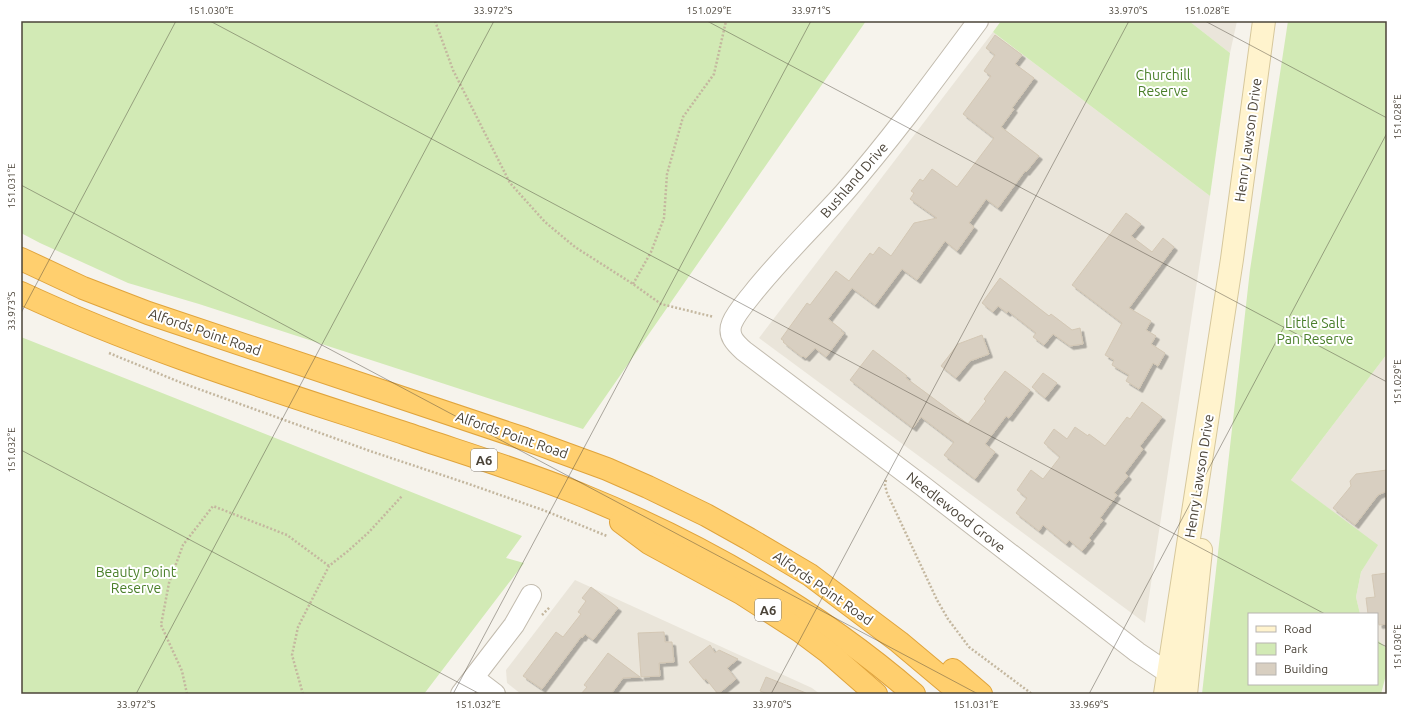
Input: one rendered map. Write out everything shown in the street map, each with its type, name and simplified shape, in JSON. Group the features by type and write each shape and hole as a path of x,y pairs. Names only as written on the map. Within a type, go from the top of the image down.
{"highway":[{"name":"Alfords Point Road","path":"21,259 83,288 148,313 525,439 607,469 648,487 706,515 810,575 898,642 961,694"},
{"name":"A6","path":"21,294 61,312 176,357 476,457 586,497 640,521 736,570 796,607 835,633 914,694"},
{"name":"A6","path":"586,497 648,543 741,593 800,631 838,660 876,694"},
{"path":"810,575 907,633 981,694"}],"main road":[{"name":"Henry Lawson Drive","path":"1165,694 1181,681 1232,259 1264,21"}],"street":[{"name":"Bushland Drive","path":"732,329 748,299 767,276 874,159 978,21"},
{"name":"Needlewood Grove","path":"732,329 736,344 744,351 1137,652 1181,681"},
{"path":"462,694 514,625 531,596"},
{"path":"474,678 495,694"}],"path":[{"path":"436,21 453,70 510,183 544,222 575,247 633,284 661,304 732,329"},
{"path":"633,284 650,252 664,218 667,174 682,117 714,74 726,21"},
{"path":"106,352 182,383 362,448 543,510 610,538"},
{"path":"893,464 886,478 885,485 887,493 937,600 969,647 1032,694"},
{"path":"303,694 292,655 298,627 329,566 369,532 402,496"},
{"path":"187,694 182,671 161,624 168,583 183,545 212,506 287,535 329,566"}],"shaded area":[{"path":"1189,21 1237,21 1230,53"},
{"path":"993,32 1210,196 1145,623 759,338"},
{"path":"1387,354 1387,649 1378,640 1378,613 1360,613 1356,597 1361,572 1377,545 1291,480"},
{"path":"575,580 812,688 820,694 521,694 507,683 506,670"}],"green space":[{"path":"21,21 866,21 583,429 199,304 128,283 21,233"},
{"name":"Churchill Reserve","path":"1001,21 1189,21 1230,53 1210,196 993,32"},
{"name":"Little Salt Pan Reserve","path":"1288,21 1387,21 1387,354 1291,480 1378,545 1361,572 1356,597 1360,613 1248,613 1248,685 1378,685 1378,640 1387,649 1387,671 1381,694 1202,694 1250,270"},
{"name":"Beauty Point Reserve","path":"21,337 522,536 506,558 524,563 424,694 21,694"}],"building":[{"path":"995,35 1022,55 1015,64 1034,78 1012,108 1014,109 1001,127 1039,156 1026,172 1025,171 998,208 986,199 969,223 974,227 957,251 945,241 917,280 902,269 875,305 852,288 828,319 844,333 826,357 815,348 806,358 803,356 802,357 781,339 807,303 810,305 836,271 849,281 870,253 873,255 879,247 891,256 914,223 937,218 910,199 914,193 911,191 920,179 923,181 932,169 957,187 994,138 963,114 991,76 984,71 995,55 986,48"},
{"path":"1126,213 1141,224 1131,236 1152,252 1163,238 1174,247 1129,308 1151,321 1146,330 1156,336 1151,344 1165,353 1158,366 1153,363 1139,389 1126,381 1129,375 1112,365 1114,360 1105,355 1122,323 1072,285"},
{"path":"1000,278 1049,316 1051,314 1072,330 1080,328 1083,344 1070,346 1053,334 1044,345 1033,337 1036,333 1008,311 1007,313 998,306 993,312 982,303"},
{"path":"982,335 989,354 970,361 956,378 941,366 958,344"},
{"path":"873,350 907,376 906,378 968,424 986,401 984,399 1005,371 1030,390 1009,418 1006,416 985,444 995,452 975,479 944,455 954,442 921,417 913,428 850,380"},
{"path":"1043,373 1057,383 1045,398 1032,387"},
{"path":"1142,402 1162,417 1140,446 1143,449 1125,473 1128,476 1114,493 1117,495 1100,518 1103,520 1089,538 1091,540 1082,551 1069,540 1066,544 1043,525 1039,531 1016,513 1027,498 1017,490 1031,470 1043,479 1060,457 1044,443 1054,429 1067,439 1075,427 1088,436 1089,434 1105,446 1127,417 1130,419"},
{"path":"1387,470 1387,491 1378,495 1355,525 1333,508 1351,486 1350,481 1356,474"},
{"path":"1387,573 1387,624 1379,625 1378,613 1368,613 1366,598 1375,597 1372,575"},
{"path":"591,587 618,608 593,640 585,634 582,638 581,637 542,689 523,676 556,632 563,637 581,614 578,612 586,601 582,598"},
{"path":"664,632 665,642 672,642 674,662 659,663 660,676 641,677 638,633"},
{"path":"710,645 715,653 719,650 738,659 727,668 736,679 718,694 689,662"},
{"path":"608,653 640,677 623,678 611,694 581,694 587,687 584,685"},
{"path":"766,677 806,694 768,694 760,691"}]}
